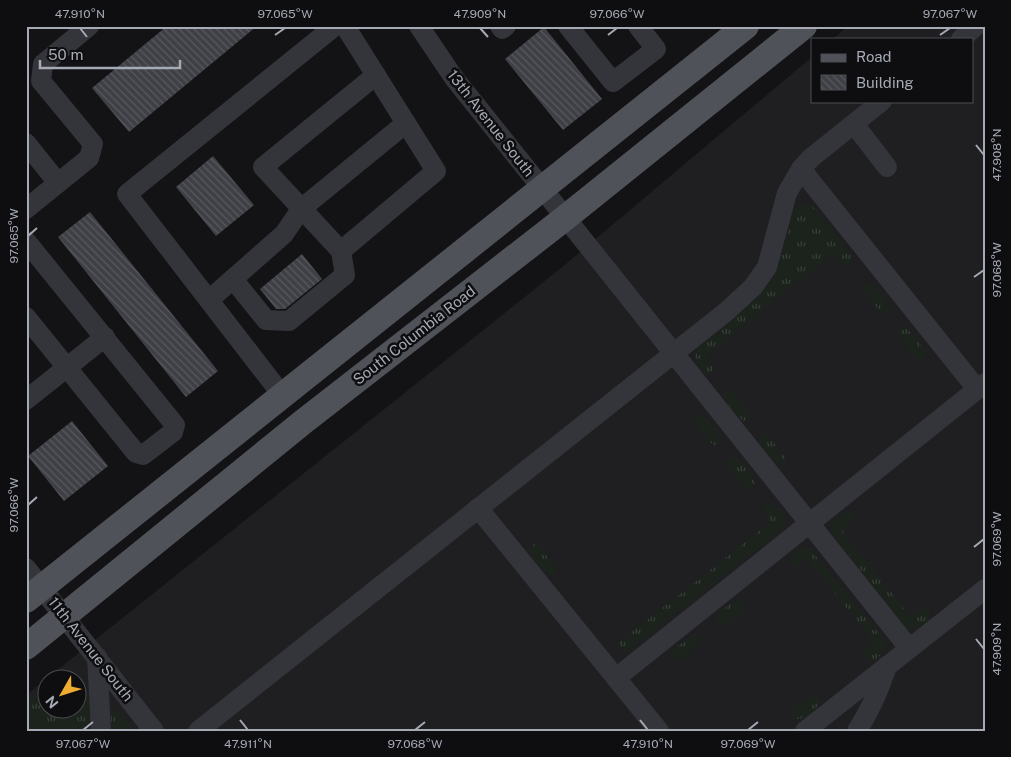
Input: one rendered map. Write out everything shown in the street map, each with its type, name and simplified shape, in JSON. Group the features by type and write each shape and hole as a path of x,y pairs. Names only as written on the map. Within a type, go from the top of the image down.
{"main road":[{"path":"31,585 282,395 746,26"},
{"name":"South Columbia Road","path":"26,647 303,422 565,218 804,26"}],"street":[{"path":"26,209 90,158 93,144 41,80 43,64 89,26"},
{"path":"282,395 126,194 335,26"},
{"path":"341,251 436,171 346,26"},
{"name":"13th Avenue South","path":"419,26 454,78 909,648"},
{"path":"500,26 502,29 506,26"},
{"path":"568,26 613,82 656,49 638,26"},
{"path":"962,38 976,26"},
{"path":"233,279 266,320 289,321 345,275 341,251 264,166 376,75"},
{"path":"198,731 753,287 767,267 787,193 801,169 811,158 881,102"},
{"path":"209,300 284,234 301,208 406,123"},
{"path":"854,124 887,167"},
{"path":"26,143 58,183"},
{"path":"616,678 981,387 801,169"},
{"path":"26,240 175,425 173,432 143,455 136,453 26,317"},
{"path":"26,400 105,337"},
{"path":"478,508 659,731"},
{"name":"11th Avenue South","path":"31,585 65,616 154,731"},
{"path":"805,731 985,589"},
{"path":"97,657 101,731"},
{"path":"856,731 874,702 887,666"}],"shaded area":[{"path":"848,26 985,26 985,731 26,731 26,695 38,685 38,720 88,720 88,670 57,670 561,268 811,58 811,102 974,102 974,38 834,38"}],"green space":[{"path":"806,204 813,207 851,254 852,259 849,266 843,265 832,254 705,356 714,368 713,371 707,374 697,364 696,350 746,308 768,283 782,255 791,213 797,207"},
{"path":"868,283 884,298 890,310 888,314 881,313 862,288"},
{"path":"904,327 922,346 925,354 923,358 916,358 897,332"},
{"path":"728,389 732,390 751,416 744,421 735,413 724,398 723,394"},
{"path":"698,413 714,428 720,440 718,444 714,445 711,443 692,418"},
{"path":"764,433 768,435 787,460 780,465 764,450 758,438"},
{"path":"733,457 743,465 751,476 755,484 751,488 745,488 726,462"},
{"path":"770,503 784,518 781,530 626,653 618,643 771,522 763,507"},
{"path":"848,512 853,515 854,520 842,531 910,616 921,608 926,608 929,613 929,620 916,629 910,630 905,627 832,533 831,529 835,520"},
{"path":"535,544 539,545 557,571 551,576 541,568 530,553 529,549"},
{"path":"806,547 810,549 885,641 884,651 871,662 867,661 864,653 874,643 807,558 793,568 789,561 796,552"},
{"path":"738,600 746,605 745,609 725,626 721,627 717,619 719,614"},
{"path":"694,634 699,636 702,640 701,643 681,660 677,661 673,653 675,648"},
{"path":"815,693 820,702 811,713 798,719 790,715 791,711"},
{"path":"38,695 38,720 88,720 88,697 92,731 26,731 26,704"},
{"path":"111,711 118,711 134,731 111,731"}],"building":[{"path":"167,26 257,26 129,132 92,88"},
{"path":"544,27 602,99 563,130 505,59"},
{"path":"213,156 254,205 216,236 176,187"},
{"path":"90,212 218,371 186,397 58,237"},
{"path":"302,254 322,279 285,309 276,309 260,289"},
{"path":"72,421 108,466 64,501 28,456"}]}
